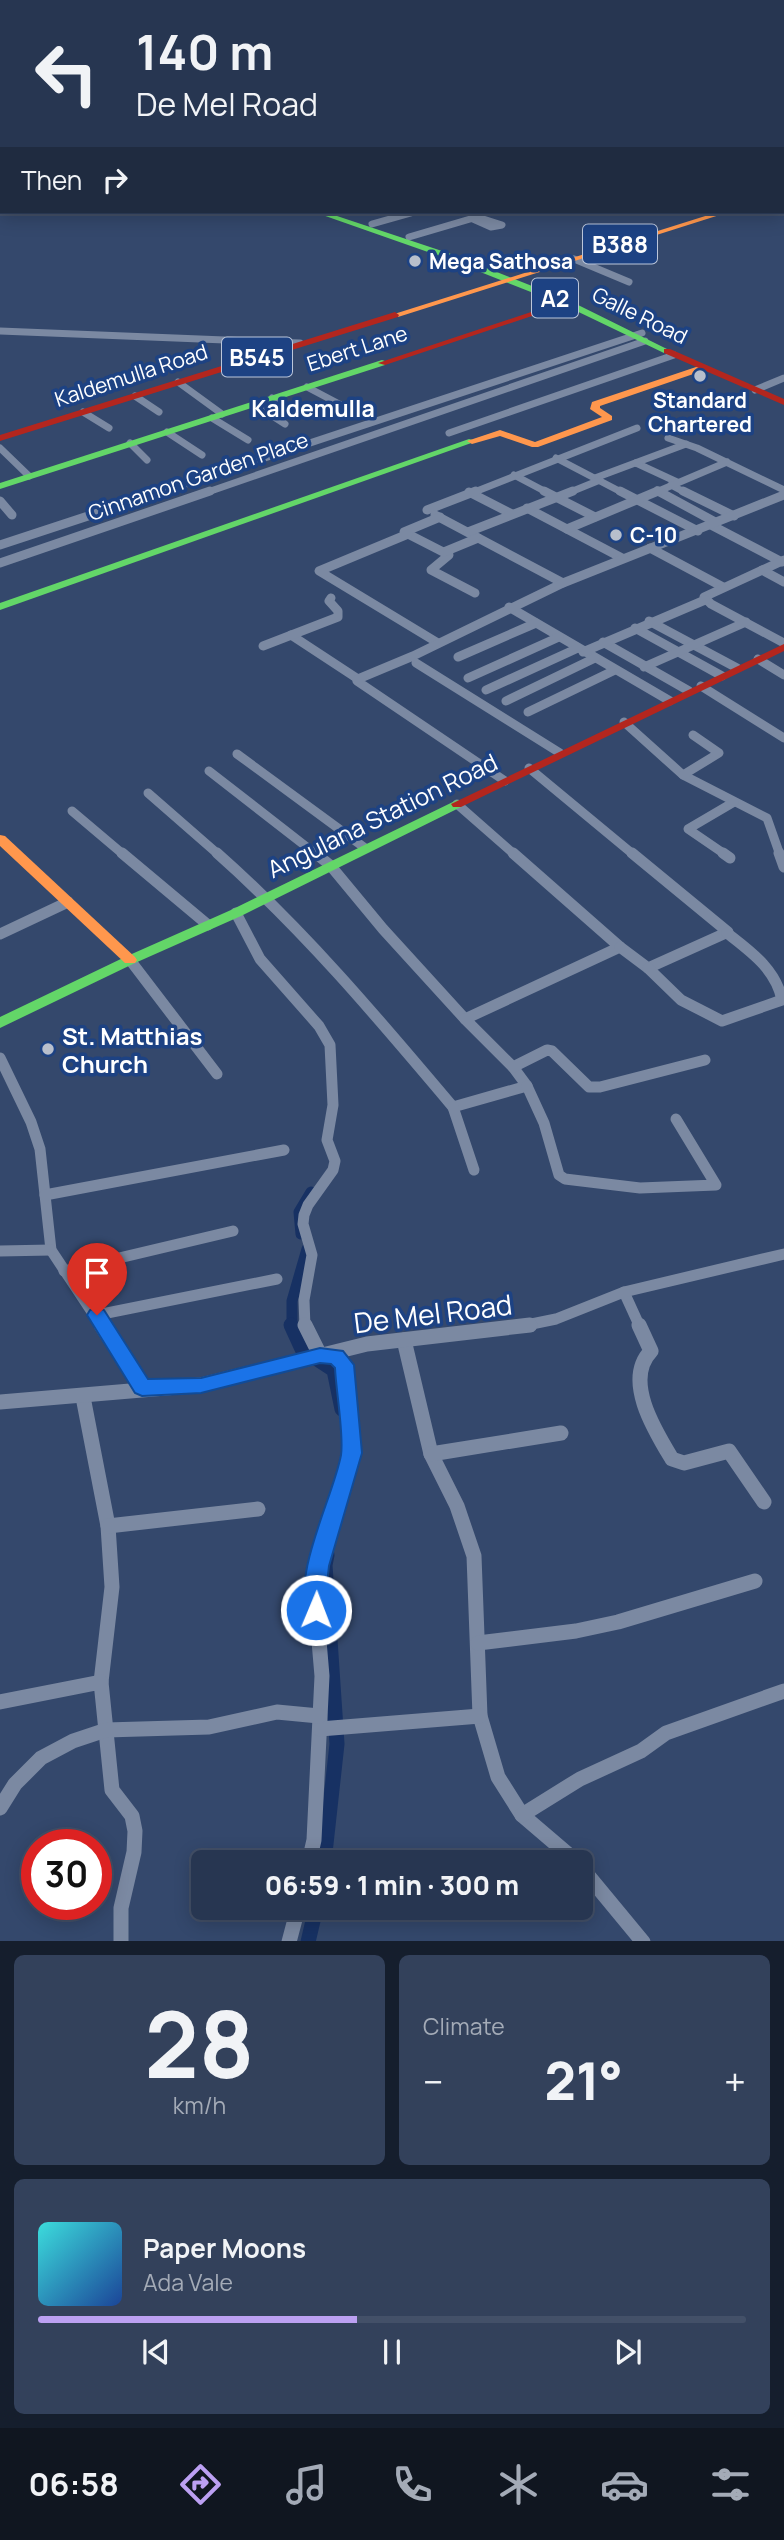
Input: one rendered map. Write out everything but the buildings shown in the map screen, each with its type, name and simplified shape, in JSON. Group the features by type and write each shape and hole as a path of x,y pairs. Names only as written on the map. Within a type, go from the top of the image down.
{"main road":[{"name":"Galle Road","path":"324,214 575,300 702,368 784,394"},
{"name":"Galle Road","path":"342,214 512,278 760,388 784,402"},
{"name":"B388","path":"512,278 719,214"},
{"name":"Kaldemulla Road","path":"0,438 512,278"},
{"name":"Ebert Lane","path":"0,486 567,303"},
{"path":"0,607 494,433 507,434 534,445 609,418 595,410 595,404 702,368"},
{"name":"Angulana Station Road","path":"0,1023 130,960 236,913 784,645"},
{"path":"0,839 130,960"}],"street":[{"path":"372,224 406,214"},
{"path":"409,237 473,219"},
{"path":"574,259 629,282"},
{"path":"0,331 300,343"},
{"path":"0,545 641,337"},
{"name":"Cinnamon Garden Place","path":"0,563 641,337"},
{"path":"449,433 674,355"},
{"path":"760,388 784,378"},
{"path":"178,382 248,440"},
{"path":"307,387 343,406"},
{"path":"135,396 159,412"},
{"path":"272,398 300,415"},
{"path":"254,404 285,424"},
{"path":"83,412 109,428"},
{"path":"563,583 427,510 637,428"},
{"path":"167,432 202,455"},
{"path":"668,438 727,462 784,493"},
{"path":"130,443 147,460"},
{"path":"468,532 687,444"},
{"path":"0,448 29,476"},
{"path":"556,458 698,531"},
{"path":"567,529 727,462"},
{"path":"636,463 734,516"},
{"path":"514,475 595,517"},
{"path":"657,491 783,561"},
{"path":"469,492 512,514"},
{"path":"358,679 563,583 622,558 698,531 784,493"},
{"path":"0,501 12,515"},
{"path":"527,508 622,558"},
{"path":"440,517 404,532 449,557 431,570 475,593"},
{"path":"408,534 323,568 320,573 438,643"},
{"path":"444,552 478,538"},
{"path":"650,548 723,587"},
{"path":"705,600 705,595 783,561"},
{"path":"762,570 784,582"},
{"path":"263,646 338,617 338,611 330,605 331,598"},
{"path":"486,691 705,600 784,645"},
{"path":"509,607 670,701"},
{"path":"649,621 737,668"},
{"path":"644,667 746,622"},
{"path":"458,657 536,623"},
{"path":"635,628 722,676"},
{"path":"290,635 505,781"},
{"path":"468,678 559,637"},
{"path":"603,642 644,667 695,689 784,738"},
{"path":"506,701 595,659"},
{"path":"758,659 784,675"},
{"path":"416,663 560,753"},
{"path":"528,712 615,670"},
{"path":"624,722 683,775 767,818 784,867"},
{"path":"683,775 719,752 693,735"},
{"path":"237,754 365,848"},
{"path":"457,804 620,947 648,968 671,994 688,1007 722,1021 782,1000 763,964 727,933 726,929 529,768"},
{"path":"209,771 330,865 465,1019 513,1067 527,1086 544,1122 559,1174 565,1179 640,1188 716,1185 676,1119"},
{"path":"148,793 267,897 359,995 453,1107 474,1170"},
{"path":"730,858 688,828 734,802"},
{"path":"72,811 208,925"},
{"path":"0,934 68,902"},
{"path":"236,913 260,959 319,1026 330,1045 333,1105 327,1140 335,1151 336,1163 304,1211 302,1222 313,1255 303,1300 306,1336 320,1355 336,1356 344,1365 352,1453 318,1566 315,1594 321,1676 312,1850"},
{"path":"648,968 727,933"},
{"path":"465,1019 620,947"},
{"path":"130,960 216,1074"},
{"path":"513,1067 547,1050 552,1051 589,1087 600,1087 705,1060"},
{"path":"0,1058 37,1134 43,1164 45,1226 51,1250 97,1315 142,1388"},
{"path":"453,1107 527,1086"},
{"path":"44,1195 284,1150"},
{"path":"64,1271 233,1231"},
{"path":"0,1251 51,1250"},
{"name":"De Mel Road","path":"0,1402 201,1385 367,1344 527,1326 556,1319 624,1292 784,1254"},
{"path":"97,1315 277,1279"},
{"path":"624,1292 651,1351 642,1360 639,1372 644,1397 671,1459 684,1463 729,1451 764,1502"},
{"path":"404,1340 431,1454 457,1506 474,1556 480,1716 498,1777 523,1815 563,1850"},
{"path":"83,1397 108,1526 112,1587 101,1682 112,1790 116,1799 125,1805 133,1818 137,1839 121,1905 121,1941"},
{"path":"431,1454 561,1433"},
{"path":"108,1526 258,1509"},
{"path":"478,1643 576,1631 618,1622 755,1581"},
{"path":"0,1702 101,1682"},
{"path":"523,1815 580,1779 641,1751 666,1733 784,1691"},
{"path":"0,1808 15,1784 41,1758 73,1741 106,1730 209,1727 278,1712 344,1729 480,1716"},
{"path":"593,1881 643,1941"},
{"path":"289,1941 295,1920"}],"waterway":[{"path":"301,1234 299,1212 311,1192"},
{"path":"292,1327 292,1301 307,1249"},
{"path":"291,1325 302,1349 334,1370 342,1409"},
{"path":"325,1850 337,1744 325,1565 327,1555"},
{"path":"308,1941 313,1920"}],"traffic: fast":[{"path":"324,214 448,256 567,303 667,351"},
{"path":"0,486 382,363"},
{"path":"0,607 472,441"},
{"path":"0,1023 130,960 236,913 457,804"}],"traffic: slow":[{"path":"395,315 719,214"},
{"path":"472,441 500,433 535,445 609,418 595,409 595,404 702,368"},
{"path":"0,839 130,960"}],"traffic: jam":[{"path":"382,363 567,303"},
{"path":"0,438 395,315"},
{"path":"667,351 784,402"},
{"path":"457,804 784,647"}],"place":[{"name":"Mega Sathosa","path":"415,261"},
{"name":"Standard Chartered","path":"700,376"},
{"name":"C-10","path":"616,535"},
{"name":"St. Matthias Church","path":"48,1049"}],"district":[{"name":"Kaldemulla","path":"313,408"}],"route":[{"path":"97,1315 142,1388 201,1385 320,1355 336,1356 344,1365 352,1453 318,1566 316,1610"}]}
